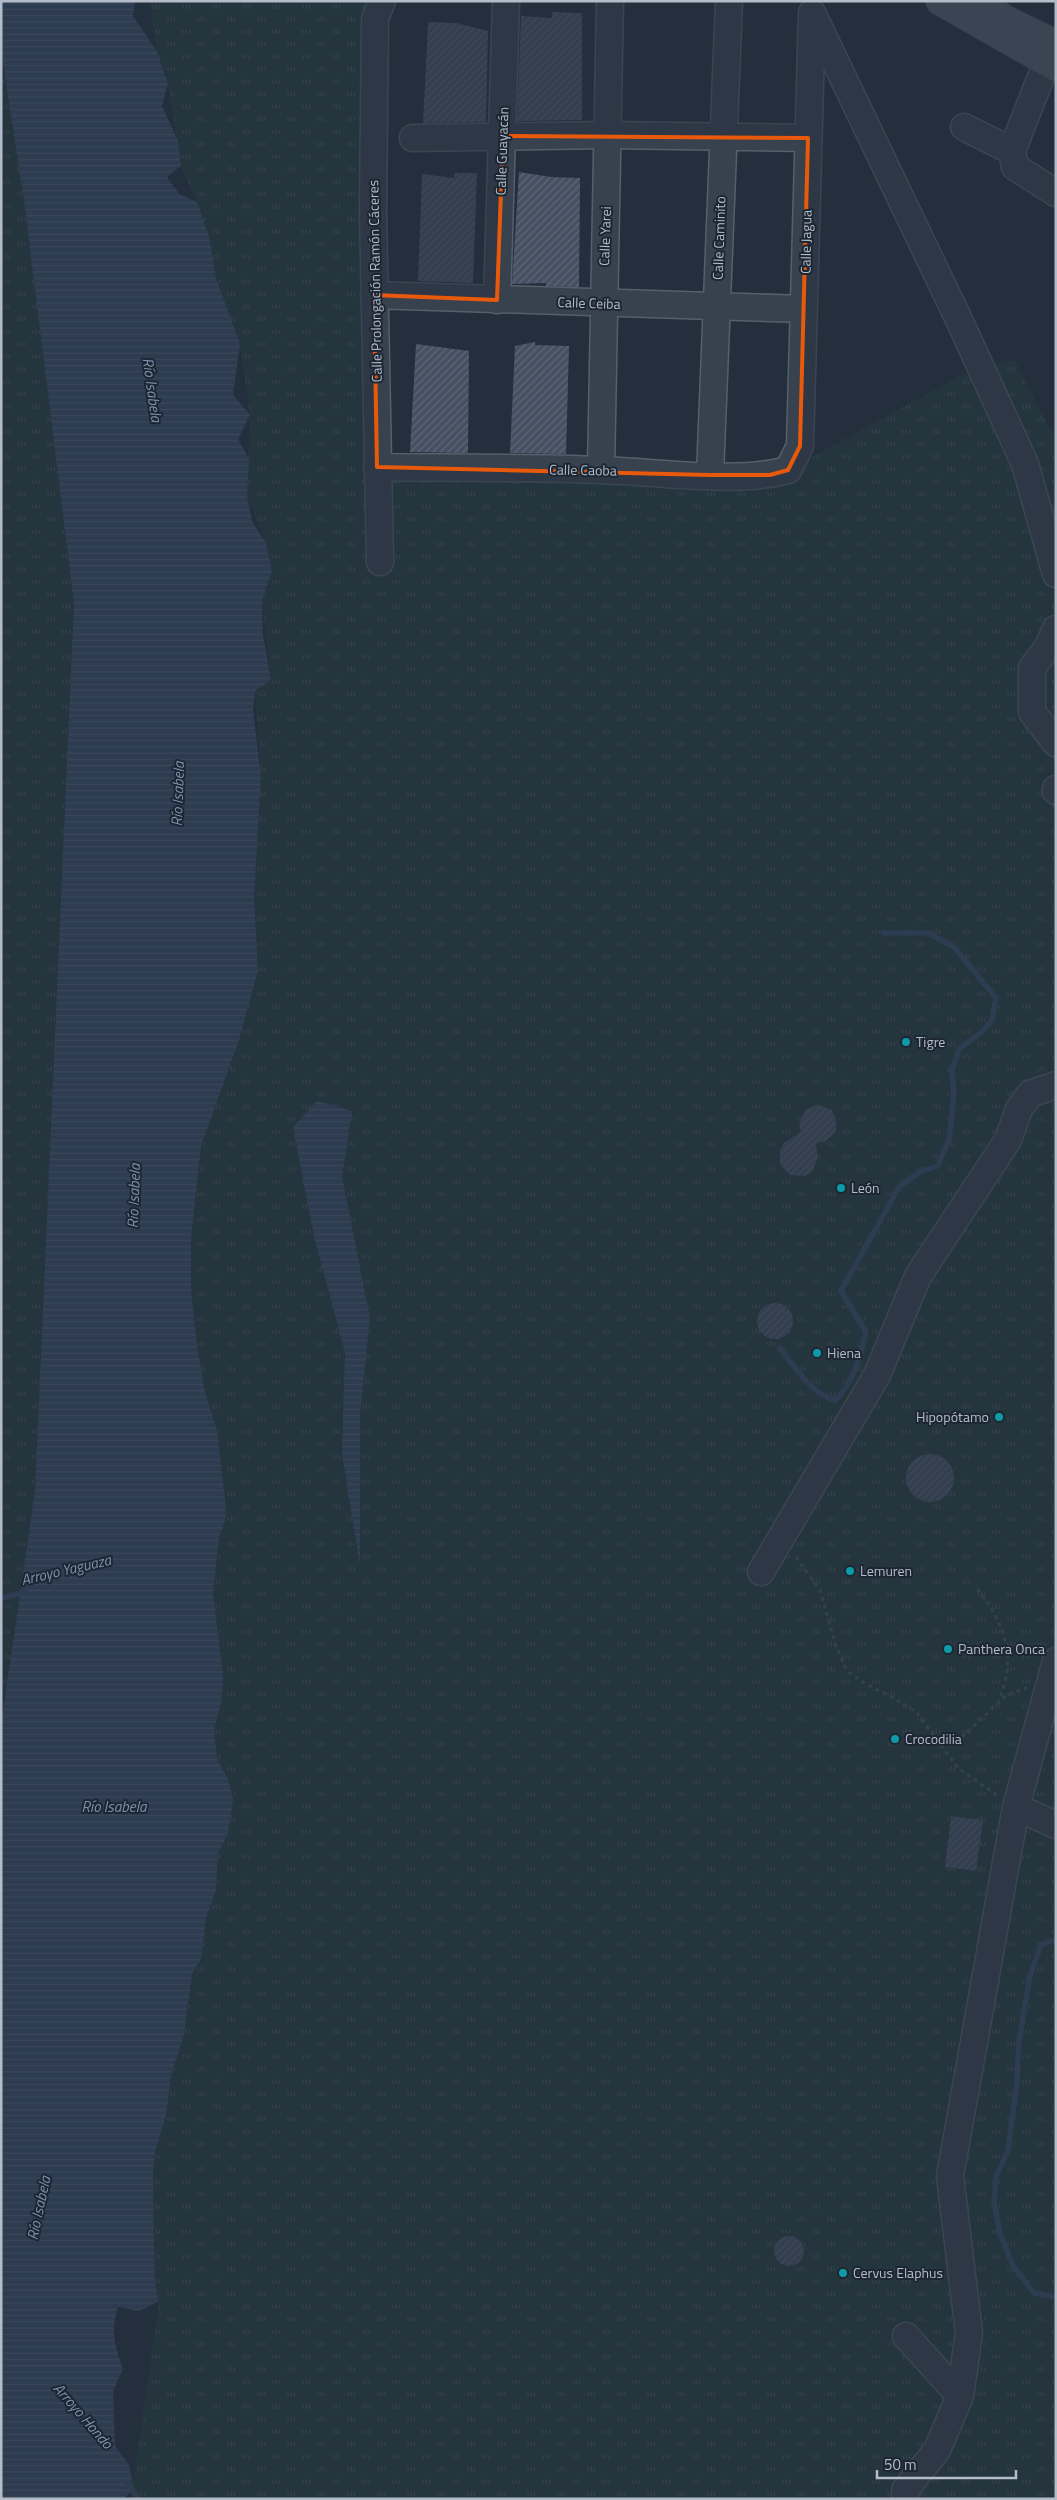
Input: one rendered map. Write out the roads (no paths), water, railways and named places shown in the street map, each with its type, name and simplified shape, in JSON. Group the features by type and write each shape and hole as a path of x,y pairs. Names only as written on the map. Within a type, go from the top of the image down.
{"main road":[{"path":"940,1 1053,58"},
{"path":"978,1 1006,20 1053,58"}],"street":[{"name":"Calle Guayacán","path":"497,300 506,1"},
{"name":"Calle Yarei","path":"601,470 610,1"},
{"name":"Calle Caminito","path":"710,475 729,1"},
{"name":"Calle Prolongación Ramón Cáceres","path":"376,7 374,295 380,562"},
{"path":"808,7 956,314 1025,464 1056,574"},
{"name":"Calle Jagua","path":"788,470 800,446 808,138 808,7"},
{"path":"1053,58 1012,151 1014,167 1056,193"},
{"path":"964,127 1012,151"},
{"path":"413,138 608,135 808,138"},
{"name":"Calle Ceiba","path":"374,295 804,309"},
{"name":"Calle Caoba","path":"377,467 601,470 710,475 770,475 788,470"},
{"path":"1056,629 1048,647 1032,668 1032,712 1056,743"},
{"path":"761,1572 778,1539 876,1375 918,1276 1008,1140 1019,1109 1030,1094 1056,1085"},
{"path":"905,2499 905,2490 937,2450 960,2396 969,2333 950,2176 1016,1807 1056,1661"},
{"path":"1016,1807 1056,1825"},
{"path":"906,2336 960,2396"}],"water":[{"name":"Río Isabela","path":"1,1 135,1 133,16 156,50 168,83 162,106 178,141 181,166 167,177 179,194 197,202 209,237 216,278 240,344 233,395 250,415 238,439 249,459 247,495 252,521 266,543 272,571 262,600 263,635 271,680 255,691 253,710 261,777 254,898 258,970 239,1040 201,1146 191,1238 191,1289 197,1346 205,1392 217,1431 226,1509 225,1522 219,1537 213,1593 223,1676 221,1703 214,1730 217,1759 228,1779 233,1800 228,1833 218,1853 216,1890 206,1918 201,1959 192,1974 184,2034 171,2076 166,2115 155,2152 153,2173 154,2248 155,2284 159,2301 139,2311 118,2307 114,2323 116,2346 123,2369 113,2391 115,2446 129,2465 134,2489 123,2499 1,2499 1,1725 35,1491 74,603 24,201 1,50"},
{"path":"317,1101 352,1111 342,1177 370,1318 360,1414 360,1565 342,1453 345,1352 314,1236 293,1127"}],"waterway":[{"path":"780,1348 811,1387 819,1393 836,1400 852,1377 859,1360 866,1332 841,1291 899,1187 919,1172 938,1166 949,1139 954,1095 952,1070 959,1049 982,1032 992,1020 996,998 954,947 928,933 884,933"},
{"name":"Arroyo Yaguaza","path":"1,1598 26,1592"},
{"path":"1056,1939 1041,1945 1030,1976 1019,2041 1017,2082 1008,2150 996,2177 994,2203 1000,2234 1013,2266 1034,2293 1056,2297"},
{"name":"Arroyo Hondo","path":"128,2484 138,2499"}],"place":[{"name":"Tigre","path":"906,1042"},
{"name":"León","path":"841,1188"},
{"name":"Hiena","path":"817,1353"},
{"name":"Hipopótamo","path":"999,1417"},
{"name":"Lemuren","path":"850,1571"},
{"name":"Panthera Onca","path":"948,1649"},
{"name":"Crocodilia","path":"895,1739"},
{"name":"Cervus Elaphus","path":"843,2273"}]}
